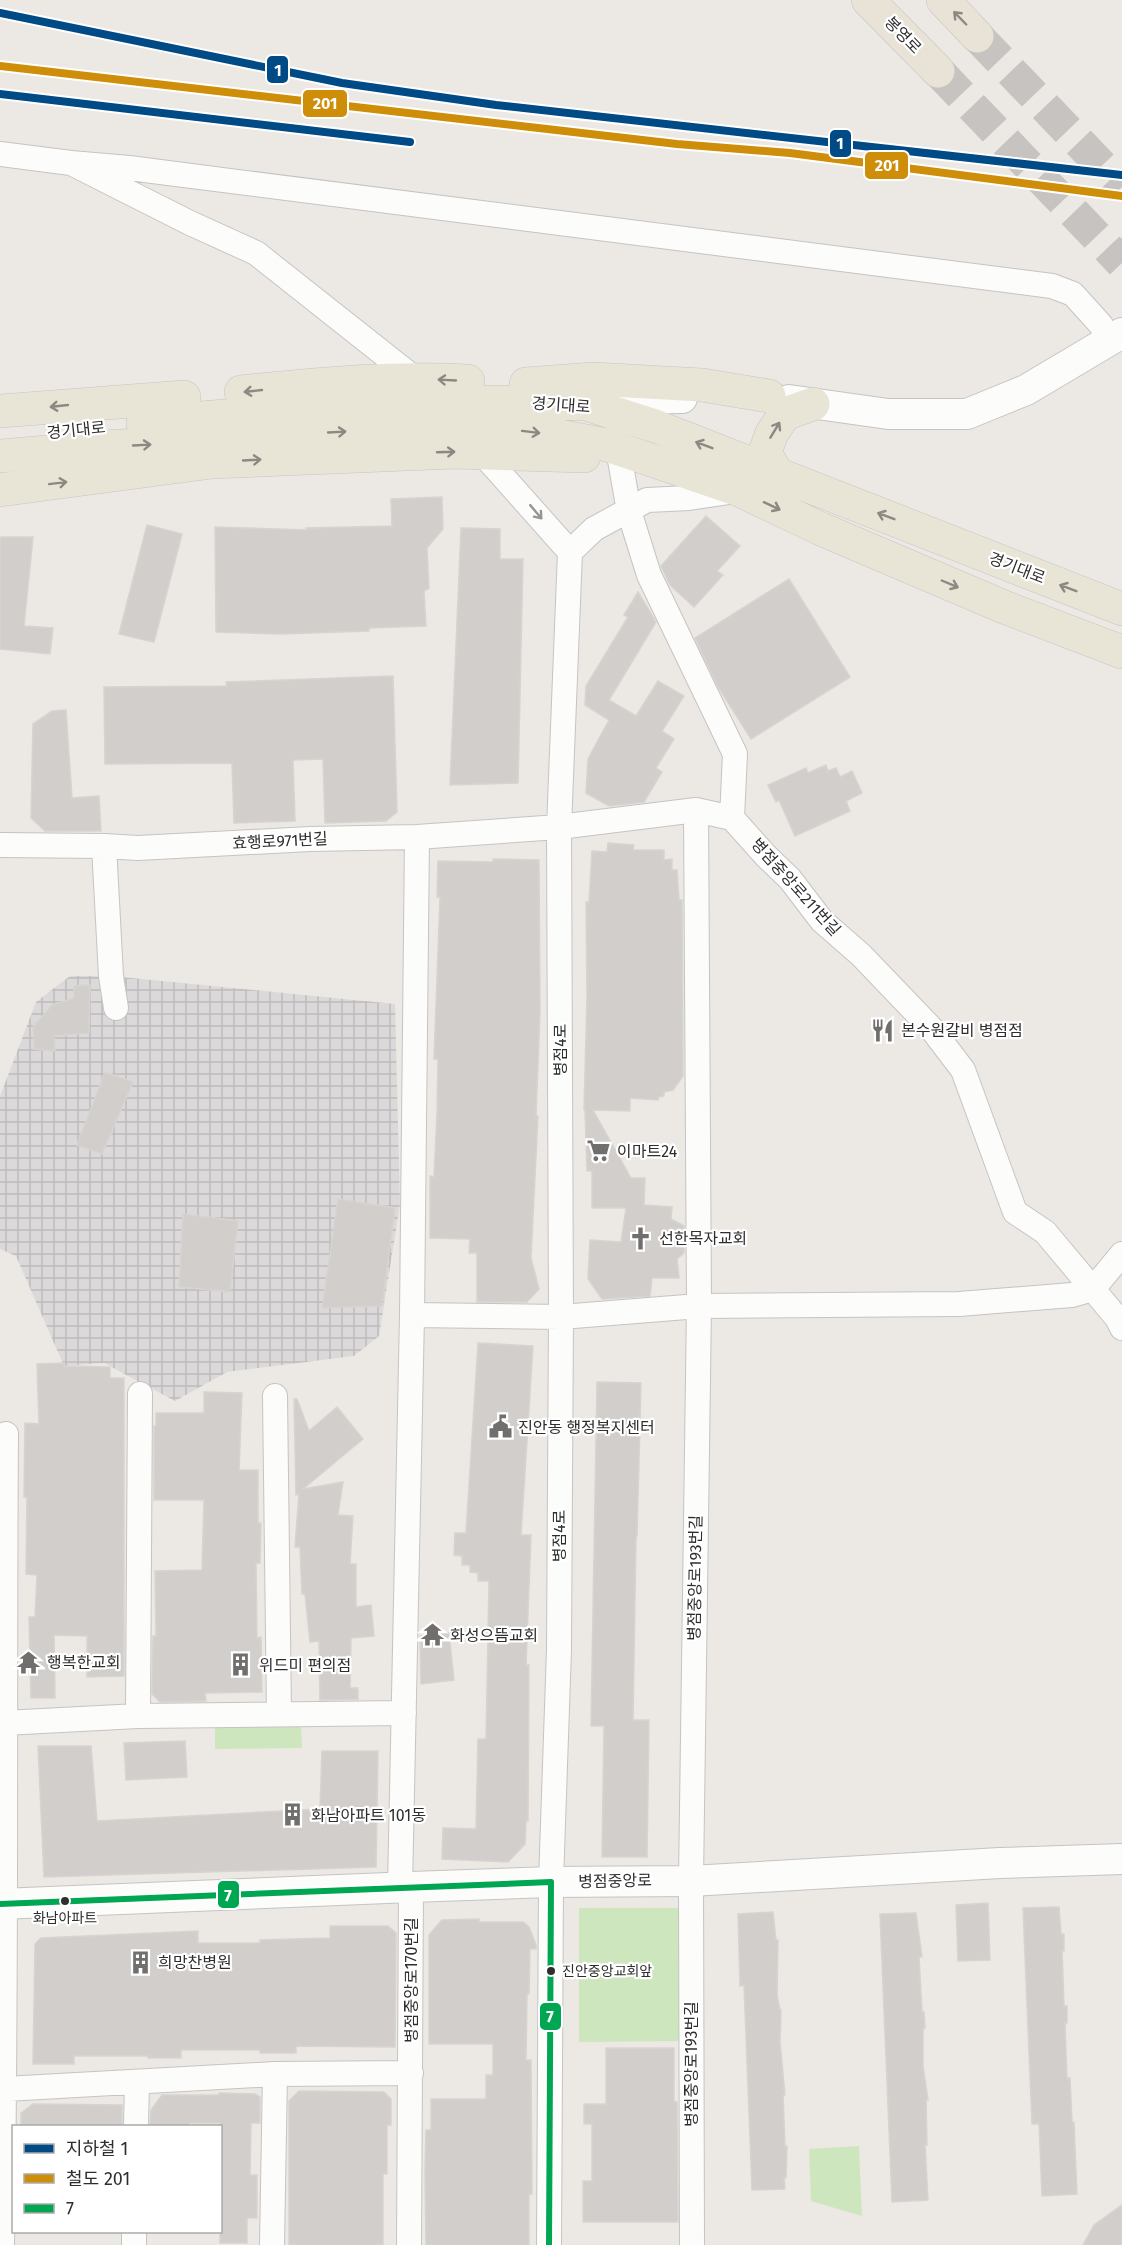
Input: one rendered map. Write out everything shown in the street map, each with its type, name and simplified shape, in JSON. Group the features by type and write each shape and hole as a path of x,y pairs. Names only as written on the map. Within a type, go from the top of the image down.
{"highway":[{"name":"봉영로","path":"868,0 938,71"},
{"path":"943,0 977,36"}],"main road":[{"path":"0,411 221,394 312,384 414,378 526,384 593,379 702,385 769,396"},
{"path":"526,384 586,404"},
{"name":"경기대로","path":"0,439 141,423 401,402 586,404 655,426 1122,609"},
{"path":"776,473 765,452 772,433 785,414 813,404"},
{"name":"경기대로","path":"0,456 105,447 448,426 533,431 625,453 739,490 821,529 993,603 1122,652"},
{"name":"경기대로","path":"0,490 212,462 455,452 546,456 625,453"}],"street":[{"path":"0,154 129,168 1052,286 1073,294 1101,325 1116,336 1026,390 966,414 888,414 769,396 613,399 586,404"},
{"path":"71,163 190,223 256,253 414,378"},
{"path":"482,453 570,552 594,530 647,500 689,498 739,490"},
{"path":"559,827 696,810 732,818 735,754 649,575 628,510 625,453"},
{"name":"병점4로","path":"549,2245 551,1882 559,1649 561,1317 559,827 570,552"},
{"name":"병점중앙로193번길","path":"692,2245 691,1881 699,1306 696,810"},
{"name":"병점중앙로211번길","path":"732,818 790,879 822,921 861,955 931,1028 963,1070 1015,1212 1045,1232 1122,1328"},
{"name":"효행로971번길","path":"0,845 138,848 310,839 417,837 559,827"},
{"name":"병점중앙로170번길","path":"409,2245 411,2073 404,1713 412,1316 417,837"},
{"path":"104,846 111,976 116,1008"},
{"path":"412,1316 561,1317 699,1306 959,1304 1072,1295 1093,1289 1122,1254"},
{"path":"138,1716 140,1394"},
{"path":"275,1396 279,1714"},
{"path":"3,2245 5,2089 2,1904 6,1434"},
{"path":"4,1723 138,1716 404,1713"},
{"name":"병점중앙로","path":"2,1904 551,1882 691,1881 1000,1863 1122,1859"},
{"path":"5,2089 275,2074 411,2073"},
{"path":"272,2245 275,2074"},
{"path":"136,2125 137,2083"}],"shaded area":[{"path":"70,976 111,976 395,1004 400,1204 379,1336 354,1356 227,1372 175,1401 104,1363 64,1366 16,1256 0,1249 0,1096 36,1002"}],"green space":[{"path":"301,1724 302,1748 215,1749 215,1728"},
{"path":"579,1908 686,1908 686,2041 579,2042"},
{"path":"859,2146 862,2216 811,2201 809,2149"}],"building":[{"path":"442,497 443,529 427,548 429,588 424,591 426,626 369,628 369,631 280,634 216,632 215,527 307,530 306,528 392,526 391,499"},
{"path":"706,516 740,546 717,571 723,575 694,607 670,585 661,566"},
{"path":"147,525 182,534 154,642 119,634"},
{"path":"461,528 500,529 500,559 523,559 518,783 450,785"},
{"path":"0,537 33,537 24,626 53,628 50,654 0,649"},
{"path":"789,579 850,677 751,739 718,687 695,638"},
{"path":"638,592 656,622 609,700 636,716 658,681 684,696 662,731 674,739 656,768 662,772 644,802 609,806 586,793 588,759 609,720 585,705 586,686 628,617 624,615"},
{"path":"393,676 397,812 386,821 325,823 323,759 293,760 295,821 234,823 232,763 105,764 104,687 227,686 226,682"},
{"path":"66,710 72,798 99,796 101,831 45,831 31,818 33,724 52,711"},
{"path":"826,765 828,771 836,768 840,777 852,771 862,793 846,801 850,811 795,836 779,800 776,802 768,785 806,768 808,773"},
{"path":"608,843 634,845 633,850 664,850 664,860 672,859 672,870 677,870 679,900 682,900 683,1076 673,1090 664,1092 664,1096 659,1097 658,1100 630,1098 630,1111 593,1110 631,1178 645,1178 644,1205 672,1207 671,1219 684,1226 684,1253 677,1259 679,1278 652,1278 650,1296 602,1299 588,1279 590,1240 621,1242 626,1208 592,1208 592,1171 587,1171 584,1110 587,996 586,902 589,902 592,851 607,852"},
{"path":"493,859 539,860 540,1012 536,1116 538,1116 531,1258 539,1289 527,1302 477,1302 477,1253 469,1253 470,1239 430,1238 430,1176 434,1177 437,1113 438,1059 434,1059 440,897 437,897 438,861 493,862"},
{"path":"90,985 89,1033 54,1036 55,1051 34,1049 33,1027 52,1005 74,998 74,986"},
{"path":"105,1072 133,1082 102,1154 77,1145"},
{"path":"338,1199 395,1208 382,1306 322,1308"},
{"path":"183,1214 238,1221 230,1292 179,1287"},
{"path":"478,1343 533,1346 521,1535 531,1535 526,1665 529,1665 528,1821 526,1821 525,1844 508,1862 442,1859 443,1828 476,1829 478,1739 486,1739 489,1581 478,1581 478,1573 470,1572 470,1565 462,1565 462,1556 454,1555 455,1533 466,1533"},
{"path":"64,1363 64,1366 110,1367 110,1378 124,1378 124,1676 87,1677 87,1636 54,1635 55,1698 31,1698 29,1617 35,1617 37,1575 26,1574 25,1423 39,1424 37,1364"},
{"path":"597,1382 641,1383 633,1720 649,1720 647,1857 602,1857 604,1726 591,1726"},
{"path":"204,1392 242,1393 239,1470 258,1470 258,1523 261,1523 260,1563 256,1563 257,1638 261,1637 262,1692 205,1693 206,1701 160,1702 152,1694 153,1636 156,1636 155,1571 202,1570 204,1500 154,1500 154,1426 156,1426 156,1413 204,1413"},
{"path":"294,1399 297,1399 309,1431 337,1407 363,1439 303,1489 343,1482 338,1515 353,1516 350,1564 356,1564 356,1607 371,1605 374,1636 351,1638 350,1688 358,1688 358,1699 320,1700 319,1641 310,1642 305,1594 302,1594 300,1547 295,1547 299,1493 296,1495"},
{"path":"449,1633 454,1680 421,1684 420,1636"},
{"path":"185,1741 187,1777 126,1780 124,1743"},
{"name":"화남아파트 101동","path":"38,1746 91,1746 97,1821 320,1809 322,1751 378,1751 376,1867 44,1877"},
{"path":"988,1903 990,1960 958,1961 956,1905"},
{"path":"1059,1907 1061,1934 1064,1934 1064,1951 1062,1951 1064,2006 1067,2006 1067,2023 1065,2023 1067,2078 1070,2078 1072,2122 1074,2122 1077,2194 1042,2196 1039,2124 1032,2124 1023,1908"},
{"path":"773,1912 776,1940 778,1940 777,1995 781,2010 780,2042 785,2095 783,2095 785,2146 787,2146 786,2178 784,2178 785,2189 752,2190 744,1985 740,1986 738,1914"},
{"path":"916,1913 922,1957 919,1957 925,2028 923,2029 923,2066 928,2100 926,2100 927,2145 925,2145 928,2200 892,2202 880,1914"},
{"path":"479,1919 479,1922 523,1922 529,1927 536,1945 536,1949 530,1949 529,1994 527,1994 526,2060 531,2060 532,2194 529,2194 529,2245 426,2245 426,2130 431,2130 431,2099 486,2099 486,2075 493,2075 493,2044 429,2044 429,1935 442,1920"},
{"path":"330,1926 388,1926 396,1933 395,2047 296,2046 296,2053 260,2053 260,2050 181,2050 181,2058 74,2056 74,2064 33,2064 35,1944 41,1938 198,1931 198,1943 260,1943 260,1940 330,1938"},
{"path":"606,2048 674,2048 678,2222 583,2222 583,2181 592,2181 592,2124 584,2124 584,2104 606,2104"},
{"path":"299,2091 384,2092 391,2099 391,2125 387,2125 387,2174 383,2174 383,2245 289,2245 289,2101"},
{"path":"219,2093 255,2094 260,2097 260,2123 251,2123 250,2175 257,2175 257,2218 247,2218 247,2243 220,2243 220,2233 222,2233 222,2125 220,2123 189,2123 189,2125 150,2125 151,2110 162,2095 219,2095"},
{"path":"33,2104 122,2105 122,2125 21,2125 21,2113"},
{"path":"1122,2205 1122,2245 1083,2245 1094,2225"}],"tunnel":[{"path":"977,36 1122,187"},
{"path":"938,71 1122,263"}],"metro line":[{"name":"1","path":"0,13 342,83 496,105 1122,175"},
{"name":"1","path":"0,94 410,142"}],"rail line":[{"name":"201","path":"0,66 677,144 790,153 1122,196"}],"transit line":[{"name":"7","path":"0,1904 551,1882 549,2245"}],"place":[{"name":"본수원갈비 병점점","path":"883,1030"},
{"name":"이마트24","path":"599,1151"},
{"name":"선한목자교회","path":"641,1238"},
{"name":"진안동 행정복지센터","path":"500,1427"},
{"name":"화성으뜸교회","path":"432,1635"},
{"name":"행복한교회","path":"29,1662"},
{"name":"위드미 편의점","path":"241,1665"},
{"name":"화남아파트 101동","path":"293,1815"},
{"name":"화남아파트","path":"65,1901"},
{"name":"희망찬병원","path":"140,1962"},
{"name":"진안중앙교회앞","path":"551,1971"}]}
